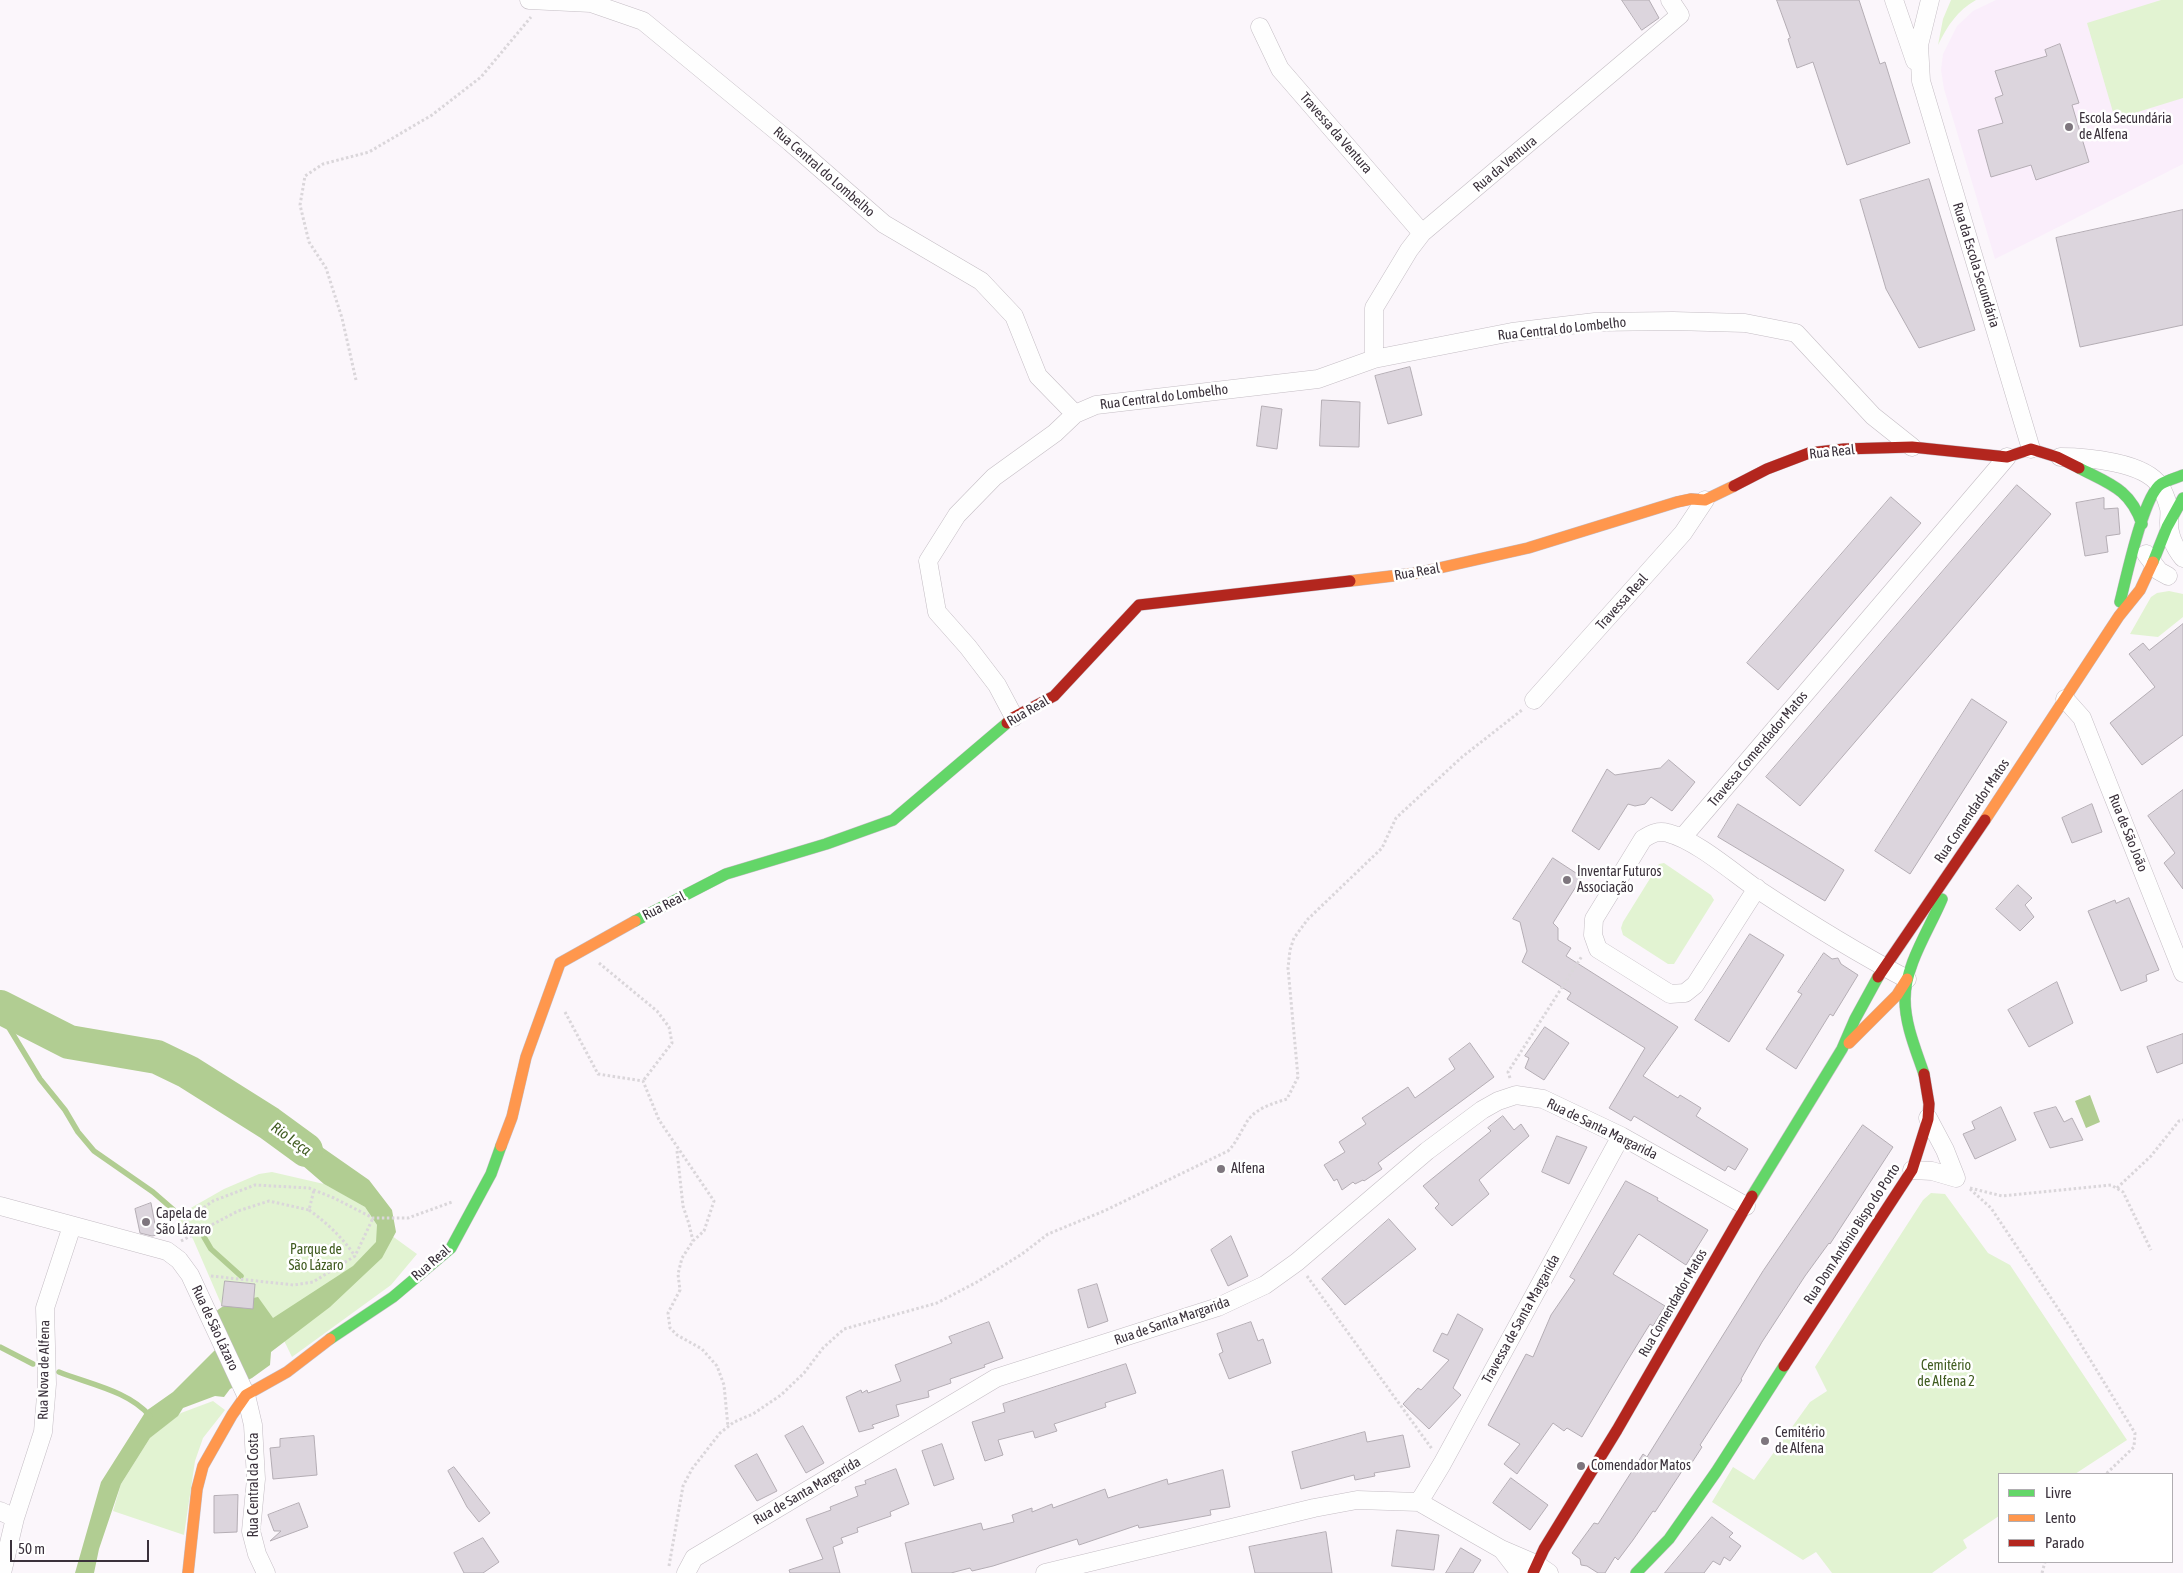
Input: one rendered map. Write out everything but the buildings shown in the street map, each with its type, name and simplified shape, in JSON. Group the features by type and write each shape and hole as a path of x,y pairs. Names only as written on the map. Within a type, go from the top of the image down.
{"street":[{"name":"Rua Central do Lombelho","path":"536,0 591,3 643,21 790,142 884,224 981,281 1014,316 1038,376 1075,414 1096,405 1318,379 1374,359 1512,332 1595,322 1672,320 1745,323 1796,333 1873,416 1912,447"},
{"name":"Rua da Ventura","path":"1374,359 1374,308 1409,250 1422,233 1680,15 1670,0"},
{"name":"Rua da Escola Secundária","path":"1894,0 1921,81 2031,449"},
{"name":"Rua da Escola Secundária","path":"1921,81 1918,45 1930,0"},
{"name":"Travessa da Ventura","path":"1260,27 1280,69 1422,233"},
{"path":"1014,716 997,685 968,647 937,612 928,561 957,515 994,477 1055,433 1075,414"},
{"name":"Rua Real","path":"244,1390 287,1372 393,1297 451,1248 491,1174 512,1117 526,1057 545,999 560,963 726,874 826,844 893,820 1014,716 1054,696 1139,605 1265,592 1416,573 1528,548 1677,502 1691,499 1705,500 1767,469 1809,453 1844,449 1912,447 2007,457 2031,449"},
{"path":"2031,449 2057,457 2114,486 2128,496 2137,509 2141,526 2159,571 2176,578"},
{"name":"Travessa Comendador Matos","path":"1682,838 2007,457"},
{"path":"2057,457 2084,457 2149,475 2170,510 2169,526 2172,541 2183,558"},
{"path":"2135,470 2160,471 2183,469"},
{"path":"2160,491 2183,475"},
{"path":"2114,486 2183,492"},
{"name":"Rua Comendador Matos","path":"2119,616 2120,599 2131,568 2141,526 2160,491"},
{"name":"Rua Comendador Matos","path":"1539,1570 1616,1430 1746,1206 1842,1049 1853,1023 1884,967 1936,888 1954,867 2119,616 2130,607 2141,586 2152,556 2183,498"},
{"name":"Travessa Real","path":"1534,700 1683,533 1705,500"},
{"path":"2131,568 2152,556 2172,554 2183,558"},
{"path":"2141,586 2155,578 2176,578"},
{"name":"Rua de São João","path":"2065,700 2082,718 2183,972"},
{"path":"1757,888 1695,985 1684,993 1670,994 1598,949 1593,935 1594,919 1643,839 1655,832 1666,832 1682,838 1757,888 1884,967 1907,979"},
{"name":"Rua Dom António Bispo do Porto","path":"1636,1573 1669,1539 1711,1479 1912,1170 1928,1118 1926,1090 1907,1019 1905,998 1907,979 1954,867"},
{"name":"Rua Comendador Matos","path":"1842,1049 1897,995 1907,979"},
{"path":"1853,1023 1864,1017 1877,1016 1902,1030 1914,1044"},
{"name":"Rua de Santa Margarida","path":"686,1573 694,1558 996,1378 1218,1307 1264,1285 1297,1262 1426,1151 1498,1100 1516,1095 1543,1099 1621,1136 1746,1206"},
{"path":"1912,1170 1932,1171 1956,1178 1945,1150 1928,1118"},
{"name":"Travessa de Santa Margarida","path":"1419,1502 1442,1464 1621,1136"},
{"name":"Rua de São Lázaro","path":"0,1206 72,1226 168,1249 190,1275 244,1390"},
{"name":"Rua Nova de Alfena","path":"2,1573 7,1515 42,1432 47,1384 45,1308 72,1226"},
{"path":"188,1573 197,1489 203,1466 244,1390"},
{"name":"Rua Central da Costa","path":"244,1390 253,1425 256,1456 256,1479 251,1531 257,1554 266,1573"},
{"path":"1045,1573 1314,1508 1357,1500 1419,1502 1539,1570"},
{"path":"1500,1549 1509,1557 1520,1573"}],"path":[{"path":"356,380 342,318 326,268 309,242 300,205 305,176 323,164 369,152 432,115 481,77 536,0"},
{"path":"669,1573 672,1540 683,1486 700,1458 720,1433 734,1422 753,1414 781,1395 804,1373 823,1348 844,1328 937,1303 977,1282 1022,1254 1048,1234 1112,1208 1228,1152 1238,1141 1246,1124 1256,1111 1287,1099 1298,1077 1288,968 1290,950 1294,938 1308,919 1382,848 1396,818 1462,757 1534,700"},
{"path":"1516,1095 1508,1072 1584,954 1598,949"},
{"path":"583,950 656,1011 669,1026 672,1043 644,1082"},
{"path":"545,999 566,1013 598,1074 644,1082"},
{"path":"644,1082 659,1120 714,1201 704,1231 693,1241 682,1258 678,1274 680,1290 668,1313 670,1328 677,1336 702,1350 717,1366 724,1385 728,1427"},
{"path":"2117,1188 2151,1156 2179,1121 2183,1120"},
{"path":"677,1149 683,1206 693,1241"},
{"path":"168,1249 186,1220 213,1201 255,1185 314,1190 373,1218 408,1218 449,1205 456,1200"},
{"path":"2107,1473 2134,1446 2135,1433 1996,1215 1991,1208 1967,1187 2002,1196 2111,1185 2123,1192 2151,1250"},
{"path":"309,1210 314,1190"},
{"path":"168,1249 238,1211 269,1201 309,1210 344,1240 355,1256"},
{"path":"230,1278 294,1285 313,1282 355,1256 373,1218"},
{"path":"1297,1262 1442,1464"}],"shaded area":[{"name":"Escola Secundária de Alfena","path":"1996,0 2183,0 2183,164 1995,259 1944,89 1941,70 1943,54 1957,26 1973,11"}],"green space":[{"path":"1951,0 1976,0 1963,9 1954,19 1938,45 1943,19"},
{"path":"2161,0 2183,0 2183,98 2115,119 2087,23"},
{"path":"2169,591 2183,594 2183,617 2158,637 2130,634 2151,597 2157,593"},
{"path":"1664,863 1711,895 1714,900 1674,964 1668,964 1623,935 1621,928 1659,864"},
{"name":"Parque de São Lázaro","path":"272,1172 324,1184 339,1192 365,1207 377,1225 417,1254 391,1285 292,1357 273,1318 222,1306 193,1239 175,1217 224,1189 259,1174"},
{"name":"Cemitério de Alfena 2","path":"1931,1193 1945,1194 1988,1253 2010,1265 2127,1440 2077,1473 1998,1473 1998,1517 1963,1540 1967,1548 1932,1573 1832,1573 1816,1552 1803,1560 1712,1502 1733,1467 1754,1480 1810,1402 1827,1391 1815,1367 1923,1200"},
{"path":"213,1401 225,1410 203,1438 195,1461 184,1535 113,1511 121,1484 150,1438 181,1413"}],"water":[{"path":"2090,1095 2100,1122 2086,1128 2075,1101"},
{"path":"273,1113 369,1180 392,1210 396,1232 382,1258 330,1307 271,1352 270,1365 252,1378 230,1389 224,1397 215,1396 183,1408 178,1416 150,1438 121,1484 99,1549 94,1573 75,1573 101,1482 146,1411 173,1392 215,1350 204,1325 210,1317 221,1308 234,1302 258,1297 273,1318 353,1266 376,1242 377,1225 365,1207 324,1184 265,1133"}],"waterway":[{"name":"Rio Leça","path":"0,1007 69,1042 157,1057 188,1072 269,1123 306,1150"},
{"name":"Rio Leça","path":"0,1013 40,1079 94,1151 153,1192 176,1212"},
{"name":"Rio Leça","path":"204,1237 211,1249 241,1276"},
{"path":"0,1347 33,1364"},
{"path":"59,1372 120,1394 141,1407 150,1416"}],"traffic: fast":[{"path":"2079,468 2118,489 2125,495 2137,512 2142,524"},
{"path":"2120,602 2136,539 2148,504 2154,492 2161,484 2183,475"},
{"path":"2153,562 2167,527 2183,498"},
{"path":"635,921 726,874 826,844 893,820 1007,723"},
{"path":"1924,1074 1911,1037 1905,1009 1906,986 1913,961 1942,899"},
{"path":"1752,1196 1842,1049 1855,1019 1878,977"},
{"path":"330,1339 393,1297 451,1248 491,1174 501,1146"},
{"path":"1636,1573 1669,1539 1716,1472 1784,1366"}],"traffic: slow":[{"path":"1350,581 1417,573 1528,548 1677,502 1691,499 1705,500 1734,486"},
{"path":"1985,820 2119,616 2140,590 2153,562"},
{"path":"501,1146 512,1117 526,1057 560,963 635,921"},
{"path":"1849,1043 1897,995 1907,979"},
{"path":"188,1573 197,1489 203,1466 232,1415 246,1395 287,1372 330,1339"}],"traffic: jam":[{"path":"1734,486 1767,469 1809,453 1844,449 1912,447 2007,457 2031,449 2057,457 2079,468"},
{"path":"1007,723 1014,717 1054,696 1139,605 1350,581"},
{"path":"1878,977 1985,820"},
{"path":"1784,1366 1912,1170 1928,1119 1929,1104 1924,1074"},
{"path":"1533,1573 1544,1549 1617,1430 1752,1196"}],"place":[{"name":"Escola Secundária de Alfena","path":"2069,127"},
{"name":"Inventar Futuros Associação","path":"1567,880"},
{"name":"Alfena","path":"1221,1169"},
{"name":"Capela de São Lázaro","path":"146,1222"},
{"name":"Cemitério de Alfena","path":"1765,1441"},
{"name":"Comendador Matos","path":"1581,1466"}]}
